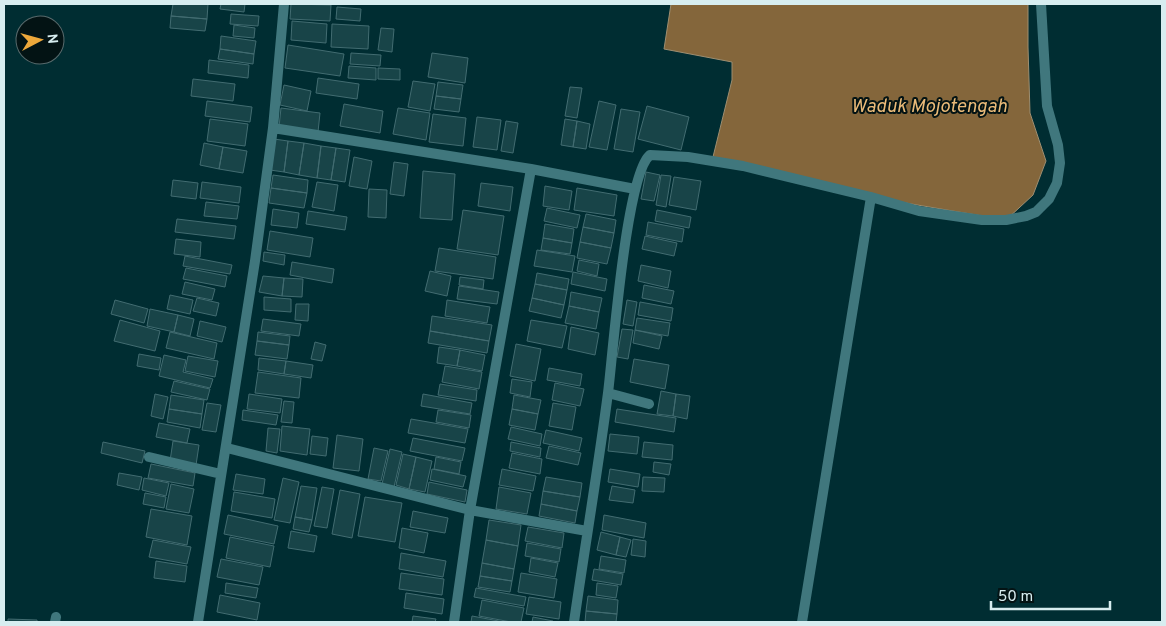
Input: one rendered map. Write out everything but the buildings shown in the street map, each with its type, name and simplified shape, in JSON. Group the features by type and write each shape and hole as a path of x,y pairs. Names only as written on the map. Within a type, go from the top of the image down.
{"street":[{"path":"198,622 221,474 227,448 273,128 284,4"},
{"path":"574,622 608,393 624,250 635,189 645,159 650,155 688,157 743,166 871,196 919,212 982,220 1006,220 1026,216 1036,212 1049,198 1057,183 1060,163 1058,146 1047,106 1041,4"},
{"path":"273,128 531,169 635,189"},
{"path":"454,622 470,510 531,169"},
{"path":"802,622 871,196"},
{"path":"608,393 649,404"},
{"path":"227,448 470,510 587,531"},
{"path":"149,457 221,474"}],"water":[{"name":"Waduk Mojotengah","path":"671,4 1028,4 1030,113 1046,161 1033,195 1006,220 876,198 712,161 732,80 732,62 664,49"}]}
